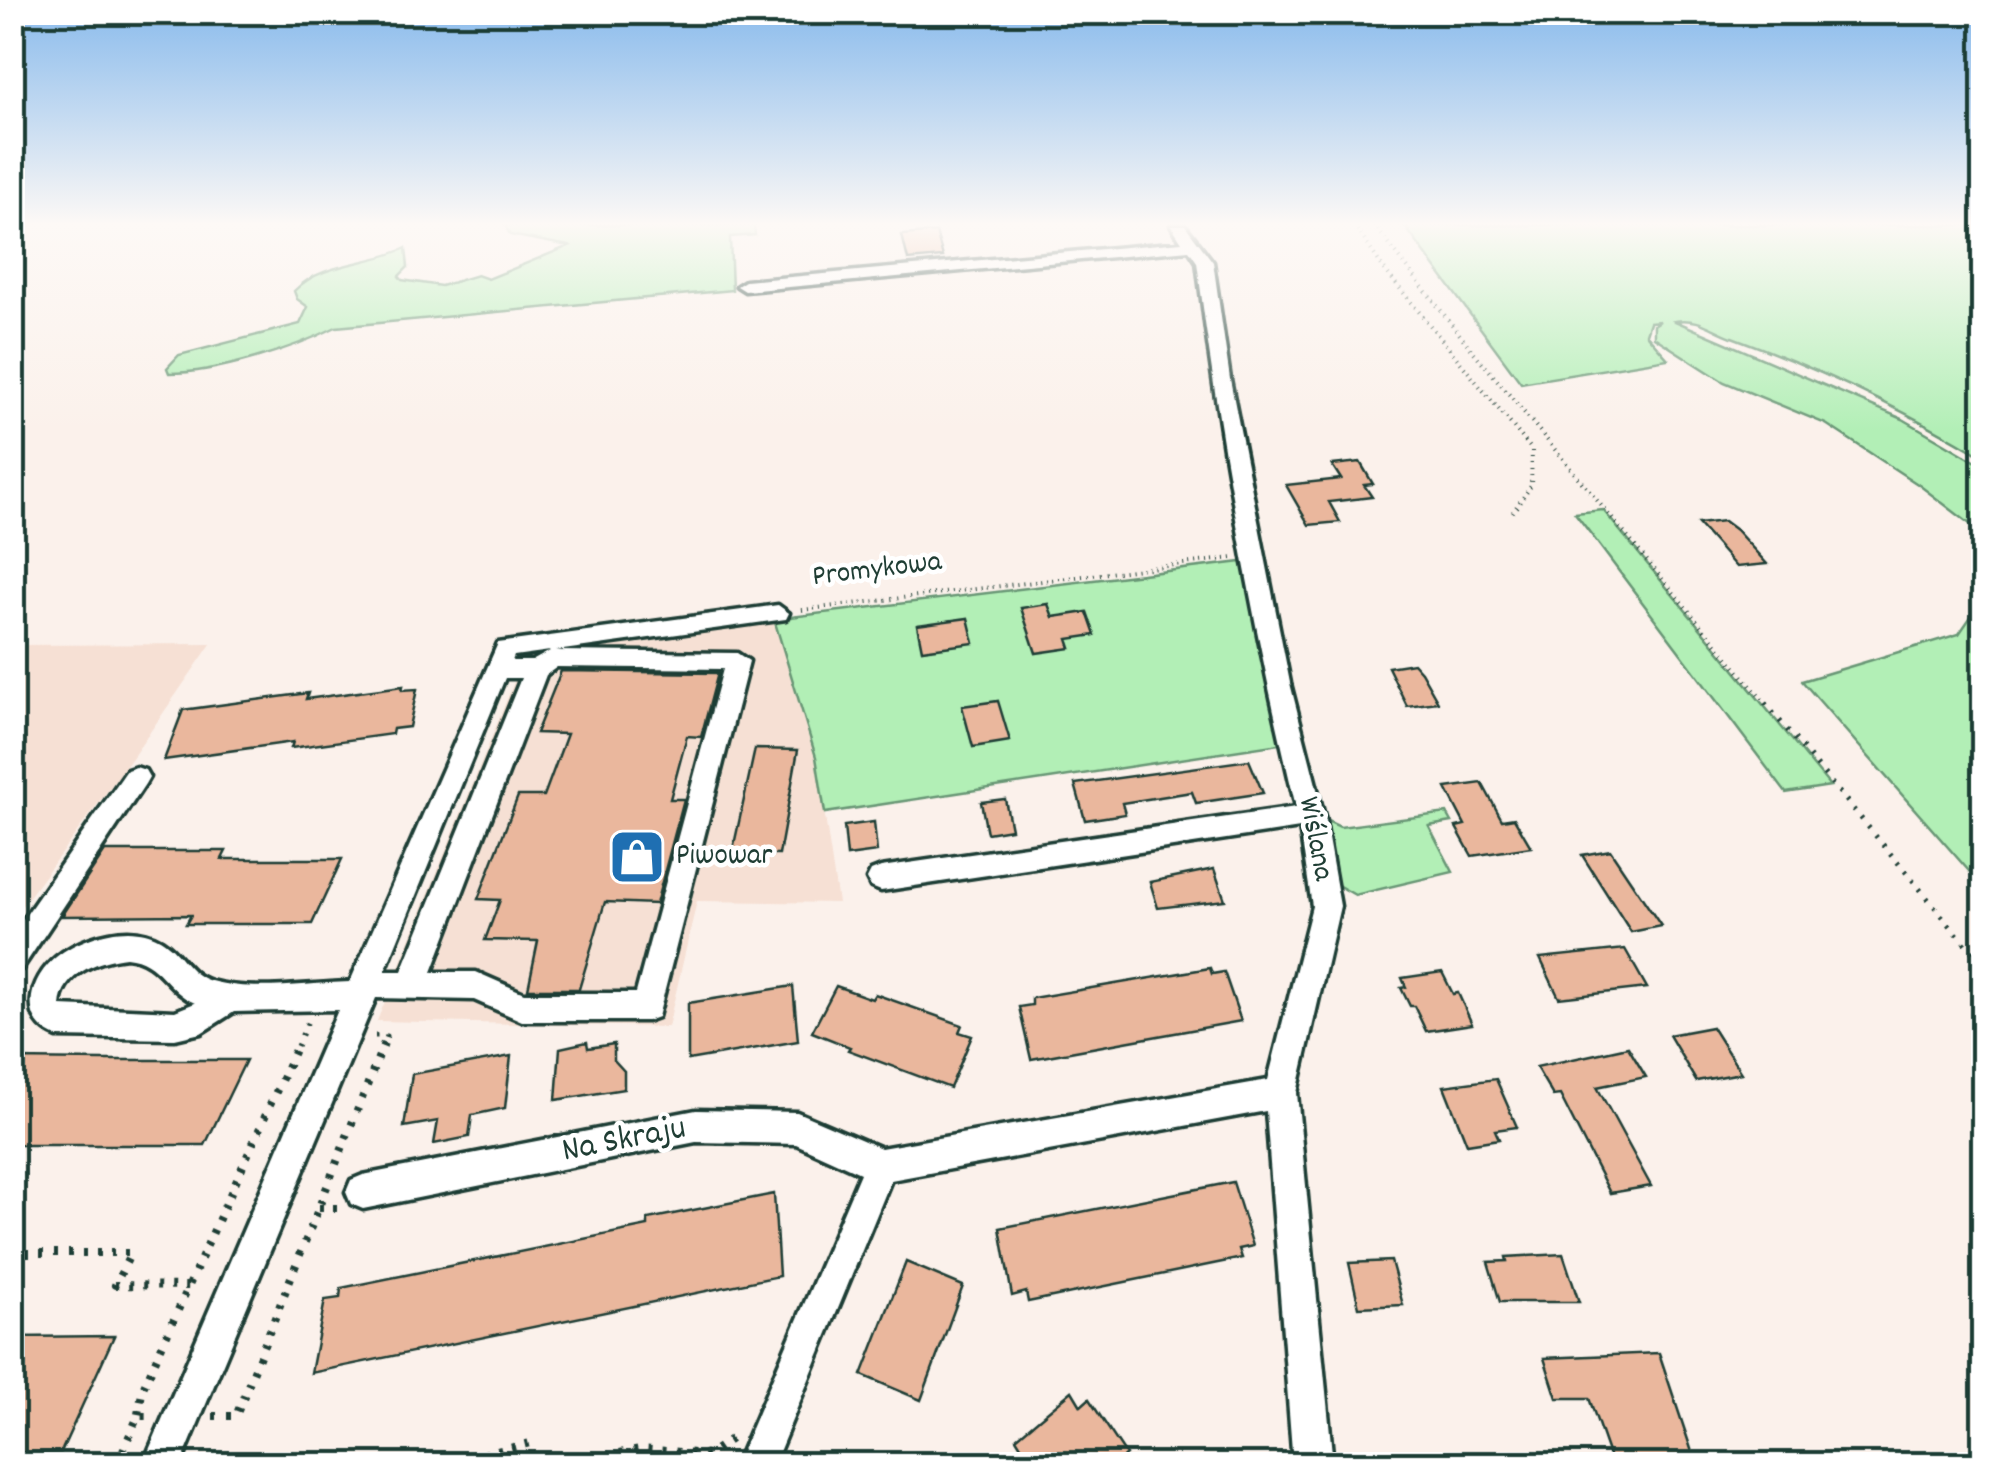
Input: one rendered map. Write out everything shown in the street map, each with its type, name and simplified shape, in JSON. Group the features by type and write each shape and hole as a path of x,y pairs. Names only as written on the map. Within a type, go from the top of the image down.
{"street":[{"name":"Wiślana","path":"1209,294 1221,380 1278,683 1311,816 1326,906 1281,1093 1313,1464"},
{"name":"Promykowa","path":"501,659 778,613"},
{"path":"162,1464 501,659 536,670"},
{"path":"231,997 190,1024 175,1025 57,1023 47,1016 44,1005 60,972 92,951 112,946 153,948 203,994 320,996 412,984 476,986 522,1007 646,1007 737,661 552,659 536,670 412,984"},
{"path":"12,960 136,778"},
{"path":"880,879 1311,816"},
{"path":"760,1448 880,1165 1281,1093"},
{"name":"Na Skraju","path":"363,1192 696,1126 798,1128 880,1165"}],"path":[{"path":"1404,294 1532,450 1537,470 1531,491 1510,516"},
{"path":"1428,294 1984,966"},
{"name":"Promykowa","path":"778,613 1190,566 1256,554"},
{"path":"138,1416 144,1388 320,996"},
{"path":"12,1252 131,1253 115,1285 189,1286"},
{"path":"565,1464 639,1448 709,1454 724,1447 742,1424 760,1448"},
{"path":"443,1464 530,1443 530,1464"},
{"path":"12,1464 118,1464"}],"shaded area":[{"name":"Piwowar","path":"774,619 816,757 838,903 697,901 668,1027 377,1021 526,652"},
{"path":"211,644 132,758 13,918 13,645"}],"green space":[{"path":"295,294 690,294 336,327 254,358 209,369 169,373 167,368 179,355 300,324 308,307"},
{"path":"1455,294 1983,294 1983,457 1892,406 1830,377 1704,324 1675,321 1903,419 1983,466 1983,534 1919,485 1826,424 1724,382 1654,337 1654,325 1660,321 1650,322 1646,334 1668,359 1521,383"},
{"path":"1603,510 1830,786 1786,793 1575,513"},
{"path":"1250,561 1286,743 825,813 816,757 774,619"},
{"path":"1983,599 1983,887 1802,681 1959,634"},
{"path":"1447,813 1452,822 1429,826 1453,872 1355,895 1334,883 1323,819 1340,827"}],"building":[{"path":"1360,462 1373,484 1364,485 1372,497 1329,502 1340,522 1309,525 1286,485 1341,479 1332,465"},
{"path":"1724,521 1767,564 1736,567 1698,524"},
{"path":"1048,604 1053,617 1087,612 1095,635 1068,639 1071,648 1036,653 1021,608"},
{"path":"968,618 974,643 922,650 917,625"},
{"path":"1413,663 1438,702 1407,706 1388,667"},
{"path":"561,671 718,673 701,737 687,736 670,799 684,799 656,904 605,902 579,989 528,989 538,941 485,940 500,900 478,899 518,796 544,796 567,734 536,733"},
{"path":"403,686 402,690 417,689 409,727 393,729 392,734 291,748 293,742 164,760 183,710 308,693 306,699"},
{"path":"998,701 1010,741 973,747 962,706"},
{"path":"755,749 798,750 779,855 732,854"},
{"path":"1249,760 1263,793 1196,803 1192,792 1122,803 1125,814 1085,820 1075,784"},
{"path":"1482,783 1502,820 1514,818 1531,847 1472,856 1456,827 1465,825 1446,788"},
{"path":"1005,799 1011,829 987,833 981,802"},
{"path":"874,822 877,852 847,856 844,826"},
{"path":"1610,850 1661,926 1631,932 1582,855"},
{"path":"105,851 226,851 222,859 342,859 312,924 186,924 191,915 62,916"},
{"path":"1214,869 1225,900 1158,908 1150,882"},
{"path":"1625,949 1647,988 1559,998 1540,958"},
{"path":"1210,968 1212,974 1224,972 1241,1021 1031,1059 1019,1007 1032,1005 1032,998"},
{"path":"1442,972 1453,994 1458,993 1472,1024 1426,1031 1401,988 1406,987 1402,978"},
{"path":"793,986 798,1041 688,1060 688,1003"},
{"path":"836,986 872,999 875,994 962,1025 959,1032 972,1036 950,1088 848,1050 850,1047 812,1032"},
{"path":"1712,1027 1741,1073 1696,1081 1669,1035"},
{"path":"587,1042 588,1048 614,1044 614,1060 624,1071 624,1089 556,1100 560,1048"},
{"path":"1628,1047 1646,1077 1597,1087 1651,1186 1610,1193 1560,1095 1553,1096 1536,1067"},
{"path":"511,1056 505,1108 472,1115 469,1137 434,1144 438,1121 404,1127 412,1074"},
{"path":"12,1059 246,1060 205,1145 12,1145"},
{"path":"1496,1079 1517,1127 1495,1130 1499,1139 1467,1144 1444,1086"},
{"path":"1233,1182 1253,1246 1239,1249 1242,1258 1028,1302 1026,1292 1012,1296 1000,1228"},
{"path":"774,1194 779,1276 311,1373 325,1300 340,1298 341,1288 648,1226 648,1219"},
{"path":"1563,1254 1579,1302 1500,1302 1488,1262 1507,1261 1506,1257"},
{"path":"1391,1261 1403,1305 1359,1307 1349,1263"},
{"path":"906,1262 963,1286 921,1400 862,1375"},
{"path":"114,1336 61,1452 12,1453 12,1337"},
{"path":"1659,1353 1696,1464 1612,1464 1589,1398 1557,1398 1544,1358"},
{"path":"1072,1391 1081,1406 1089,1399 1126,1455 1116,1464 1032,1464 1016,1438"}],"place":[{"name":"Piwowar","path":"637,857"}]}
